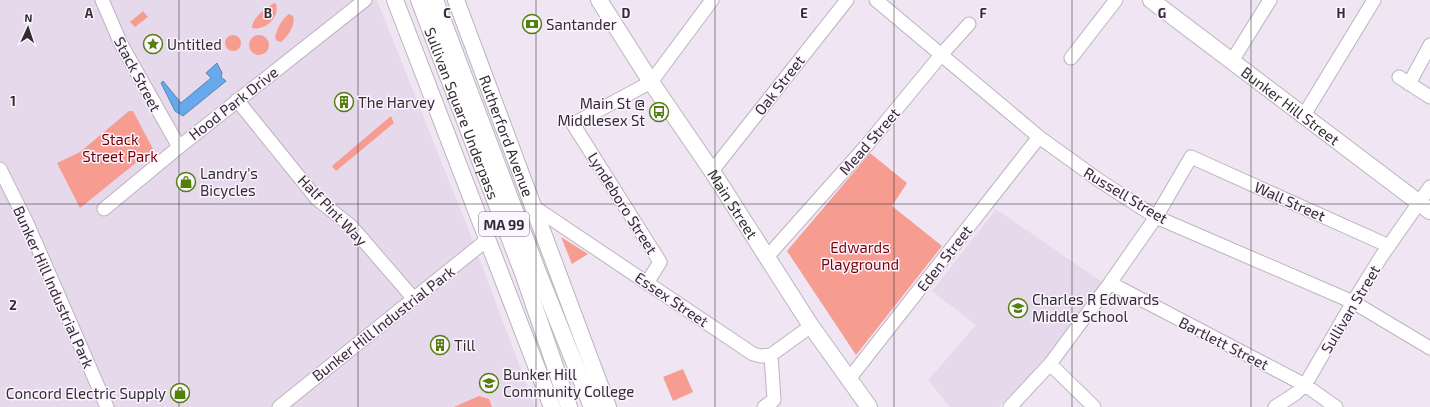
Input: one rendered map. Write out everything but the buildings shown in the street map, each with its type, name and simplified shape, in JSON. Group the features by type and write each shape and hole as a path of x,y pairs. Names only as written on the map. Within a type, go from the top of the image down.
{"main road":[{"path":"395,0 552,407"},
{"name":"Sullivan Square Underpass","path":"419,0 524,276 569,407"},
{"name":"Sullivan Square Underpass","path":"435,0 538,272 592,407"},
{"name":"Rutherford Avenue","path":"456,0 608,407"},
{"name":"Main Street","path":"599,0 651,82 712,171 811,326 869,407"},
{"name":"Bunker Hill Street","path":"1151,0 1425,207"}],"street":[{"name":"Stack Street","path":"102,0 121,44 179,146"},
{"name":"Hood Park Drive","path":"104,209 179,146 365,0"},
{"path":"651,82 712,0"},
{"name":"Oak Street","path":"712,171 847,0"},
{"name":"Russell Street","path":"876,0 1039,138 1100,181 1156,217 1353,302 1430,348"},
{"path":"1071,58 1116,0"},
{"path":"1232,61 1270,0"},
{"path":"1304,115 1374,0"},
{"name":"Mead Street","path":"767,257 866,146 941,55 969,24"},
{"path":"1430,45 1404,80 1430,97"},
{"name":"Lyndeboro Street","path":"647,282 660,262 573,124 651,82"},
{"name":"Half Pint Way","path":"237,100 317,199 351,226 414,299"},
{"name":"Eden Street","path":"849,379 1039,138"},
{"name":"Wall Street","path":"1156,217 1191,157 1389,246"},
{"name":"Bunker Hill Industrial Park","path":"0,169 27,223 107,407"},
{"name":"Sullivan Street","path":"1275,407 1295,394 1305,385 1353,302 1389,246 1425,207 1430,187"},
{"name":"Essex Street","path":"534,207 753,354 761,356 771,355"},
{"path":"1010,407 1050,364 1110,283 1156,217"},
{"name":"Bunker Hill Industrial Park","path":"279,407 488,239"},
{"name":"Bartlett Street","path":"1110,283 1305,385 1336,407"},
{"path":"764,407 774,400 771,355 811,326"},
{"path":"1050,364 1094,407"}],"shaded area":[{"path":"0,0 377,0 469,231 535,407 0,407"},
{"name":"Charles R Edwards Middle School","path":"996,209 1102,282 1036,369 999,407 950,407 928,380 976,325 932,291"}],"green space":[{"path":"275,3 277,9 274,18 262,27 252,28 254,20 264,10"},
{"path":"143,11 148,17 135,27 130,22"},
{"path":"289,14 293,16 294,19 291,30 281,42 277,41 275,37 279,27 282,21"},
{"path":"233,35 239,37 241,43 239,49 233,51 227,49 225,43 227,37"},
{"path":"259,35 266,38 269,45 266,52 259,55 252,52 249,45 252,38"},
{"name":"Stack Street Park","path":"129,111 133,111 153,149 80,208 57,163 80,152"},
{"path":"391,116 394,123 336,171 332,166"},
{"name":"Edwards Playground","path":"870,153 907,183 892,206 942,246 856,355 787,251"},
{"path":"561,237 588,254 572,264"},
{"path":"683,369 693,392 673,401 663,377"},
{"path":"479,396 489,399 492,407 454,407"}],"water":[{"path":"217,63 222,73 221,77 226,81 183,116 175,111 161,83 163,81 181,103 211,78 206,73"}],"place":[{"name":"Santander","path":"532,24"},
{"name":"Untitled","path":"153,44"},
{"name":"The Harvey","path":"344,102"},
{"name":"Main St @ Middlesex St","path":"659,112"},
{"name":"Landry's Bicycles","path":"186,182"},
{"name":"Charles R Edwards Middle School","path":"1018,308"},
{"name":"Till","path":"440,345"},
{"name":"Bunker Hill Community College","path":"489,383"},
{"name":"Concord Electric Supply","path":"180,393"}]}
